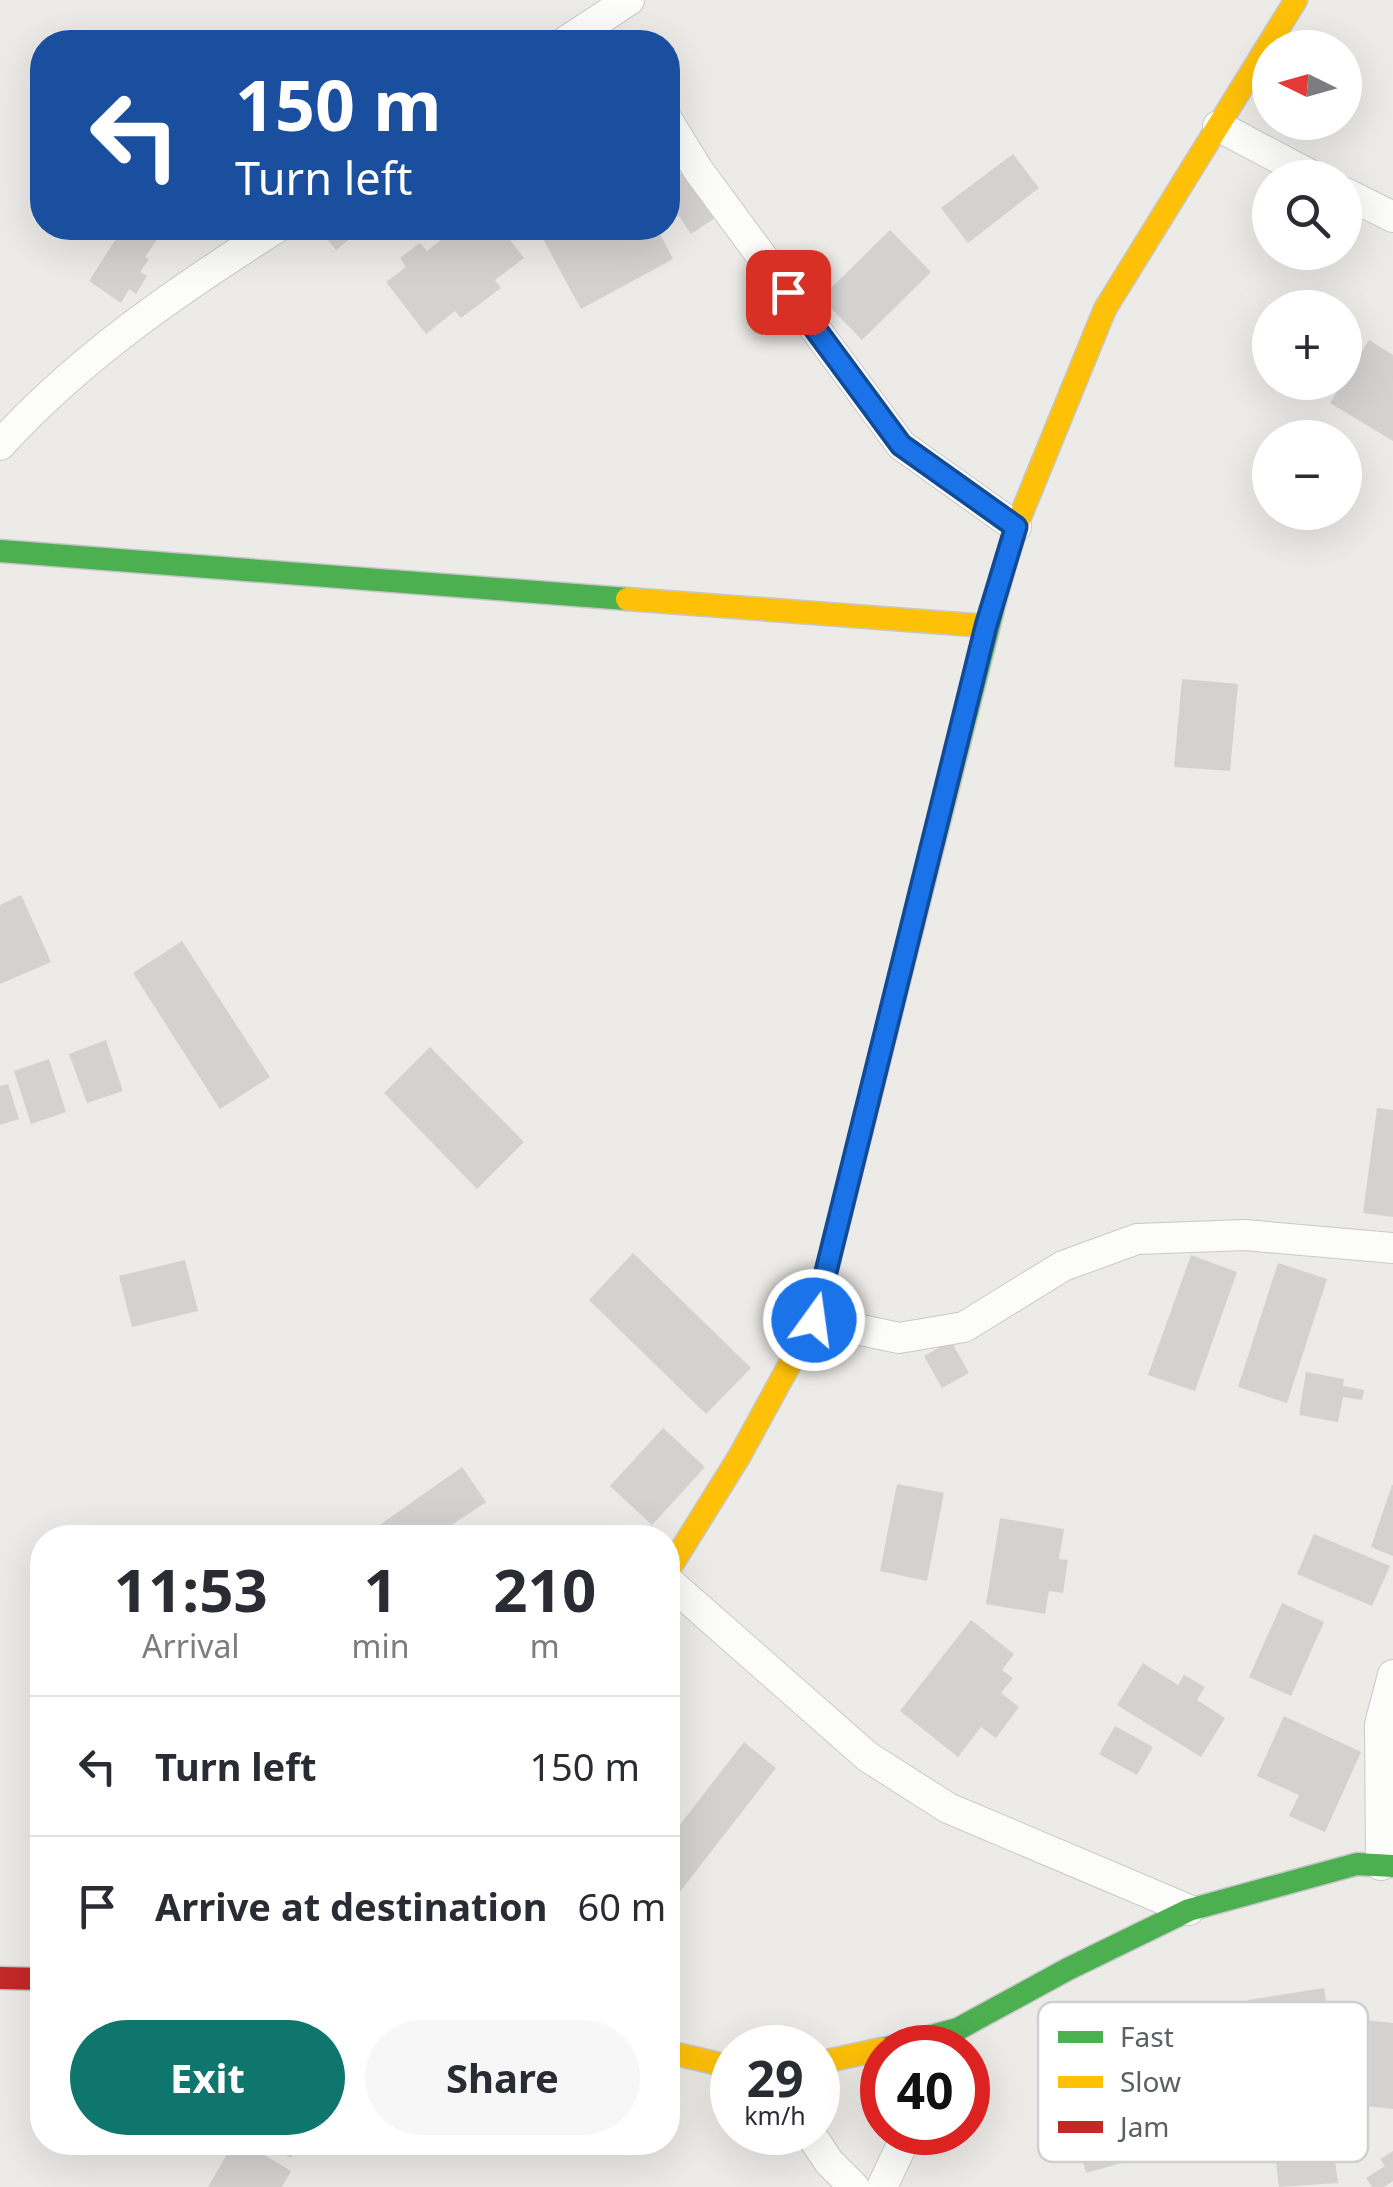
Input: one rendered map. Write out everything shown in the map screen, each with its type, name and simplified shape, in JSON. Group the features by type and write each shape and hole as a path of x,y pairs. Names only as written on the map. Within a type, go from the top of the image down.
{"street":[{"path":"605,20 629,0"},
{"path":"680,1552 739,1457 814,1320 986,626 1016,527 1105,310 1296,0"},
{"path":"1218,126 1282,160"},
{"path":"680,141 901,445 1016,527"},
{"path":"1362,201 1393,218"},
{"path":"0,445 37,404 176,291 257,240"},
{"path":"0,551 986,626"},
{"path":"814,1320 899,1338 964,1326 1063,1266 1137,1239 1244,1235 1393,1248"},
{"path":"680,1592 868,1758 948,1808 1189,1910"},
{"path":"975,2025 1068,1969 1189,1910 1357,1864 1387,1866 1380,1724 1393,1675"},
{"path":"0,1978 30,1979"},
{"path":"680,2056 710,2064"},
{"path":"824,2155 854,2187"},
{"path":"882,2187 897,2155"}],"building":[{"path":"1013,154 1039,188 968,243 941,208"},
{"path":"683,172 715,218 691,234 680,218"},
{"path":"890,230 931,272 862,340 821,298"},
{"path":"115,240 157,240 145,257 149,259 140,272 147,276 136,294 129,289 121,303 89,281"},
{"path":"328,240 349,240 336,250"},
{"path":"441,240 510,240 524,258 495,280 501,288 461,318 455,311 426,334 386,282 406,267 400,258 420,243 427,251"},
{"path":"544,240 663,240 673,259 581,309"},
{"path":"1369,340 1393,355 1393,441 1330,403 1362,400 1362,351"},
{"path":"1182,679 1238,684 1230,771 1174,767"},
{"path":"21,895 51,962 0,984 0,905"},
{"path":"182,941 270,1077 220,1109 133,973"},
{"path":"106,1040 123,1091 87,1103 69,1054"},
{"path":"430,1047 524,1142 477,1189 384,1093"},
{"path":"49,1059 66,1112 31,1124 14,1071"},
{"path":"8,1084 19,1119 0,1125 0,1086"},
{"path":"1377,1108 1393,1110 1393,1217 1363,1213"},
{"path":"633,1253 751,1368 706,1414 589,1300"},
{"path":"1191,1255 1237,1272 1195,1391 1148,1375"},
{"path":"185,1260 198,1311 132,1327 119,1276"},
{"path":"1278,1263 1327,1279 1287,1403 1238,1387"},
{"path":"951,1341 969,1373 942,1388 924,1356"},
{"path":"1306,1372 1344,1379 1343,1386 1364,1390 1362,1400 1343,1397 1338,1422 1299,1415"},
{"path":"663,1428 705,1467 652,1525 610,1486"},
{"path":"462,1467 486,1502 454,1525 379,1525"},
{"path":"897,1484 944,1493 927,1581 880,1571"},
{"path":"1393,1485 1393,1556 1371,1547"},
{"path":"1000,1518 1064,1529 1059,1559 1068,1560 1063,1593 1049,1591 1045,1614 986,1604"},
{"path":"1314,1534 1390,1566 1372,1606 1297,1574"},
{"path":"1282,1603 1324,1622 1291,1696 1249,1677"},
{"path":"971,1620 1014,1654 1002,1670 1013,1678 1001,1693 1019,1707 996,1738 981,1727 958,1757 900,1711"},
{"path":"1143,1663 1178,1685 1184,1675 1205,1687 1197,1700 1225,1718 1201,1757 1117,1705"},
{"path":"1284,1716 1361,1752 1325,1832 1289,1816 1299,1795 1257,1776"},
{"path":"1115,1726 1153,1747 1137,1775 1099,1754"},
{"path":"744,1742 776,1768 680,1892 680,1825"},
{"path":"1324,1988 1326,2002 1248,2002"},
{"path":"1368,2020 1393,2023 1393,2109 1368,2106"},
{"path":"1393,2151 1393,2181 1384,2187 1372,2187 1366,2178 1385,2166 1380,2159"},
{"path":"226,2155 265,2155 291,2171 282,2187 208,2187"},
{"path":"1083,2162 1125,2162 1086,2173"},
{"path":"1276,2162 1335,2162 1338,2183 1279,2187"}],"traffic: fast":[{"path":"0,551 627,599"},
{"path":"903,964 1002,574"},
{"path":"965,2025 1189,1910 1357,1864 1393,1866"}],"traffic: slow":[{"path":"1002,574 1016,527 1105,309 1296,0"},
{"path":"627,599 987,626"},
{"path":"680,1552 739,1457 814,1320 903,964"},
{"path":"840,2058 860,2054"},
{"path":"680,2055 710,2062"}],"traffic: jam":[{"path":"0,1978 30,1979"}],"route":[{"path":"788,292 901,445 1016,527 986,626 814,1320"}]}
